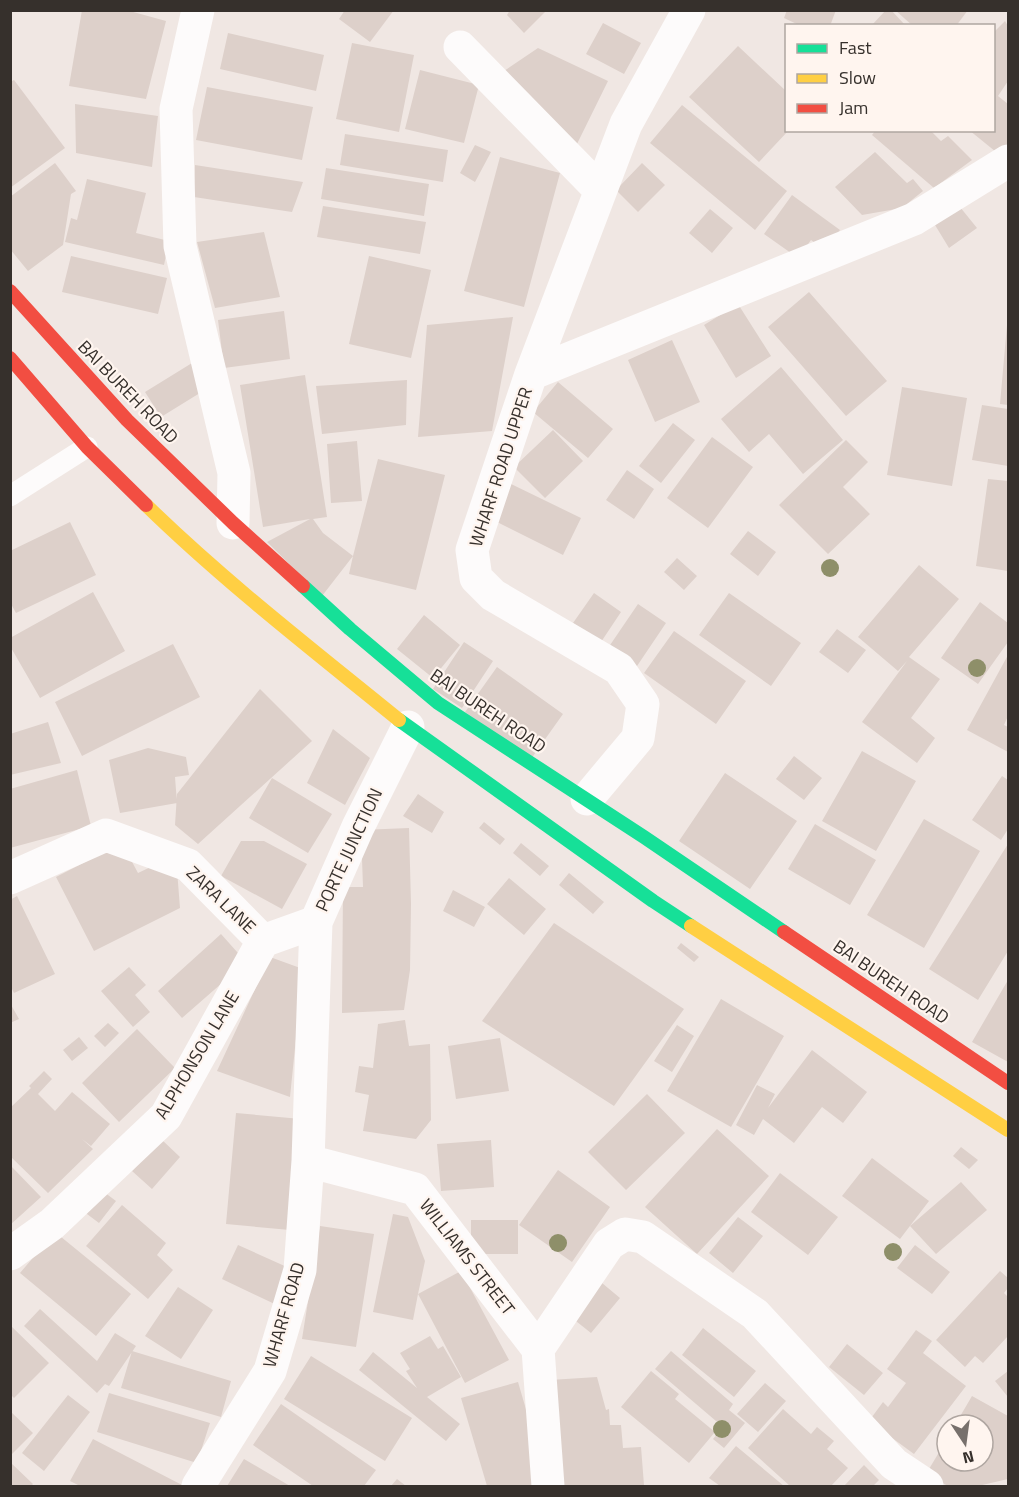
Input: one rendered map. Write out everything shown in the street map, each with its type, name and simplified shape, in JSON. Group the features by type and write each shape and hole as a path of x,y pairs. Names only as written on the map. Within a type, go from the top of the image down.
{"highway":[{"name":"BAI BUREH ROAD","path":"10,291 127,420 233,523 350,629 438,703 587,799 1008,1083"},
{"path":"10,358 87,447 178,536 275,619 408,727 653,901 1008,1130"}],"street":[{"path":"198,10 176,109 180,246 234,473 233,523"},
{"path":"531,374 626,124 689,10"},
{"path":"460,47 600,190"},
{"name":"WHARF ROAD UPPER","path":"587,799 638,738 643,704 619,669 493,595 476,578 472,550 531,374 915,219 1008,161"},
{"name":"PORTE JUNCTION","path":"263,941 316,922 358,827 408,727"},
{"name":"ZARA LANE","path":"10,878 106,836 189,865 263,941"},
{"path":"308,1161 316,922"},
{"name":"ALPHONSON LANE","path":"10,1254 52,1224 166,1116 263,941"},
{"name":"WILLIAMS STREET","path":"308,1161 415,1189 538,1349"},
{"name":"WHARF ROAD","path":"198,1486 270,1371 300,1270 308,1161"},
{"path":"548,1486 538,1349 609,1244 625,1234 643,1237 755,1314 894,1464 927,1486"}],"lane":[{"path":"10,496 87,447"}],"building":[{"path":"82,10 126,10 166,21 146,99 69,86"},
{"path":"345,10 394,10 370,42 339,19"},
{"path":"510,10 547,10 524,33 507,15"},
{"path":"787,10 836,10 831,24 797,24 784,18"},
{"path":"886,10 891,10 904,24 873,24"},
{"path":"895,10 968,10 958,24 911,24"},
{"path":"1005,21 1008,26 1008,81 998,96 1008,104 1008,150 1001,156 971,132 995,132 995,31"},
{"path":"603,23 641,43 624,74 586,54"},
{"path":"228,33 324,55 316,91 220,69"},
{"path":"352,43 414,55 399,132 336,119"},
{"path":"738,46 785,90 785,132 787,132 759,162 689,97"},
{"path":"538,48 608,81 576,146 501,73"},
{"path":"420,70 479,85 464,143 405,129"},
{"path":"14,80 65,148 10,188 10,82"},
{"path":"207,87 313,107 302,160 196,140"},
{"path":"75,104 158,116 152,167 76,153"},
{"path":"682,105 787,191 755,230 650,143"},
{"path":"874,132 932,132 941,141 948,136 972,160 934,188 872,135"},
{"path":"345,134 448,150 443,182 340,165"},
{"path":"475,145 491,152 475,182 460,173"},
{"path":"875,152 907,183 913,179 923,191 902,208 862,215 835,187"},
{"path":"500,157 560,173 524,307 464,291"},
{"path":"55,163 76,191 71,194 63,245 28,271 10,249 10,197"},
{"path":"642,163 665,185 638,212 616,190"},
{"path":"195,165 303,182 292,212 194,197"},
{"path":"326,168 429,184 424,216 321,199"},
{"path":"87,179 146,193 136,233 169,241 164,265 65,242 71,218 77,220"},
{"path":"792,195 840,230 825,250 811,240 798,258 764,234"},
{"path":"323,206 426,222 420,254 317,237"},
{"path":"960,207 977,228 949,248 935,225"},
{"path":"710,209 733,228 712,253 689,233"},
{"path":"264,232 280,297 215,308 197,242"},
{"path":"71,256 167,278 158,314 62,292"},
{"path":"369,256 431,270 411,358 349,344"},
{"path":"809,292 887,381 846,416 768,327"},
{"path":"738,304 771,356 736,378 704,325"},
{"path":"284,311 290,359 224,368 218,320"},
{"path":"513,317 492,431 418,437 427,325"},
{"path":"1008,325 1008,405 1000,404"},
{"path":"672,340 700,402 655,422 628,360"},
{"path":"192,363 208,388 161,417 145,392"},
{"path":"781,367 843,440 803,474 769,434 749,452 721,419"},
{"path":"305,375 327,517 313,519 323,533 353,556 322,596 267,542 310,519 263,527 240,385"},
{"path":"407,380 406,425 322,434 316,386"},
{"path":"558,382 613,429 588,458 533,412"},
{"path":"902,387 967,398 952,486 887,475"},
{"path":"982,405 1008,409 1008,466 972,460"},
{"path":"673,423 695,440 661,483 639,466"},
{"path":"553,430 583,461 545,498 514,467"},
{"path":"712,437 753,467 708,528 667,498"},
{"path":"846,440 868,462 843,487 870,514 828,554 779,505"},
{"path":"357,441 362,501 331,503 327,444"},
{"path":"378,459 445,475 416,590 349,574"},
{"path":"627,470 654,489 634,519 606,500"},
{"path":"988,479 1008,481 1008,571 976,566"},
{"path":"507,482 581,518 563,555 489,518"},
{"path":"70,522 96,575 16,613 10,602 10,551"},
{"path":"748,531 776,552 758,576 730,554"},
{"path":"677,558 697,576 684,590 664,572"},
{"path":"919,565 959,599 909,657 940,679 911,718 935,738 917,763 862,722 907,661 898,671 858,637"},
{"path":"93,592 125,651 40,698 10,646 10,638"},
{"path":"594,593 621,612 601,642 573,623"},
{"path":"729,593 801,643 771,686 699,635"},
{"path":"980,602 1008,623 1008,642 978,684 941,658"},
{"path":"638,604 666,623 635,669 606,651"},
{"path":"424,615 460,645 433,678 397,649"},
{"path":"837,629 866,650 848,673 819,652"},
{"path":"674,631 746,681 716,724 644,673"},
{"path":"464,642 493,661 462,708 433,689"},
{"path":"173,644 200,697 82,756 55,702"},
{"path":"1008,655 1008,716 1004,725 1008,727 1008,752 967,730"},
{"path":"497,667 563,714 531,759 465,712"},
{"path":"260,689 312,741 198,844 175,825 177,794"},
{"path":"48,722 61,763 10,775 10,734"},
{"path":"333,729 370,758 345,805 307,783"},
{"path":"148,748 186,757 189,775 175,777 177,803 120,813 109,760"},
{"path":"862,751 916,781 876,851 822,821"},
{"path":"794,756 822,778 804,800 776,779"},
{"path":"77,770 91,826 10,848 10,789"},
{"path":"725,773 797,821 750,889 679,841"},
{"path":"1002,776 1008,780 1008,829 1001,840 972,820"},
{"path":"272,778 332,814 308,853 249,818"},
{"path":"418,794 444,812 432,833 403,816"},
{"path":"924,819 980,851 924,948 867,915"},
{"path":"484,822 505,839 500,845 479,828"},
{"path":"815,824 876,860 850,905 788,869"},
{"path":"409,828 410,970 404,1010 342,1013 343,887 363,887 361,830"},
{"path":"241,841 264,841 307,864 282,909 221,876"},
{"path":"122,843 138,873 157,864 177,870 180,908 94,951 56,877"},
{"path":"521,843 549,866 540,876 513,853"},
{"path":"1008,844 1008,951 978,1000 929,969"},
{"path":"569,873 604,902 593,914 559,885"},
{"path":"509,878 546,909 524,935 487,904"},
{"path":"453,890 485,907 474,927 443,911"},
{"path":"17,896 55,974 14,993 10,985 10,900"},
{"path":"554,923 684,1009 614,1106 482,1021"},
{"path":"221,934 246,962 182,1018 158,991"},
{"path":"681,943 699,957 694,962 677,948"},
{"path":"270,957 303,969 290,1097 217,1071"},
{"path":"129,967 146,985 135,995 150,1012 133,1027 101,991"},
{"path":"1008,980 1008,1062 972,1042"},
{"path":"721,999 784,1036 731,1127 667,1091"},
{"path":"10,1003 19,1019 10,1023"},
{"path":"405,1020 409,1046 430,1044 431,1120 416,1139 363,1131 369,1095 355,1092 359,1066 373,1068 378,1024"},
{"path":"108,1023 119,1033 105,1047 94,1036"},
{"path":"677,1025 694,1036 672,1072 654,1061"},
{"path":"137,1029 175,1068 119,1122 82,1083"},
{"path":"79,1037 88,1048 72,1061 63,1050"},
{"path":"500,1038 509,1091 456,1099 448,1046"},
{"path":"812,1050 867,1092 843,1123 822,1107 794,1143 763,1119 754,1135 736,1125 757,1085 775,1094 768,1108"},
{"path":"44,1071 52,1079 38,1094 55,1111 72,1092 110,1124 91,1146 82,1139 93,1149 48,1193 10,1156 10,1108 31,1088 29,1086"},
{"path":"647,1094 685,1133 626,1190 588,1152"},
{"path":"236,1113 301,1119 290,1230 226,1224"},
{"path":"717,1129 769,1176 697,1254 645,1207"},
{"path":"161,1139 180,1157 152,1189 132,1171"},
{"path":"491,1140 494,1187 441,1191 437,1144"},
{"path":"961,1147 978,1160 969,1169 953,1156"},
{"path":"872,1158 929,1201 900,1239 842,1196"},
{"path":"10,1165 41,1197 10,1225"},
{"path":"558,1170 610,1207 572,1262 519,1225"},
{"path":"780,1173 838,1217 808,1255 751,1212"},
{"path":"961,1182 987,1210 936,1254 910,1226"},
{"path":"100,1189 116,1201 99,1223 83,1211"},
{"path":"122,1205 166,1243 157,1255 173,1270 148,1299 86,1246"},
{"path":"393,1214 408,1217 425,1261 413,1320 373,1312"},
{"path":"738,1217 763,1236 733,1273 709,1253"},
{"path":"471,1220 518,1220 518,1254 471,1254"},
{"path":"320,1226 374,1234 356,1347 302,1339"},
{"path":"55,1232 131,1294 96,1336 20,1273"},
{"path":"238,1245 298,1272 281,1307 222,1279"},
{"path":"915,1245 950,1272 932,1294 897,1268"},
{"path":"461,1271 509,1360 465,1383 418,1294"},
{"path":"1000,1271 1008,1278 1008,1288 1004,1293 1008,1297 1008,1336 983,1363 975,1356 965,1367 936,1340"},
{"path":"596,1278 620,1298 591,1333 567,1314"},
{"path":"178,1287 213,1310 181,1359 145,1336"},
{"path":"40,1309 97,1361 115,1333 136,1346 109,1386 105,1384 97,1393 24,1326"},
{"path":"10,1325 49,1363 14,1398 10,1394"},
{"path":"703,1328 756,1371 734,1397 682,1355"},
{"path":"916,1330 932,1341 923,1353 966,1386 945,1413 935,1413 935,1427 914,1454 869,1421 883,1402 888,1407 906,1383 887,1369"},
{"path":"430,1336 438,1349 443,1346 461,1377 427,1397 460,1424 446,1441 359,1370 373,1352 417,1388 406,1371 410,1369 400,1353"},
{"path":"847,1344 883,1373 864,1395 829,1367"},
{"path":"132,1351 231,1381 221,1417 121,1388"},
{"path":"671,1351 733,1404 729,1410 745,1423 724,1448 713,1439 723,1427 655,1369"},
{"path":"311,1356 412,1418 385,1461 284,1399"},
{"path":"651,1371 679,1394 675,1399 715,1432 689,1463 621,1407"},
{"path":"1008,1371 1008,1397 995,1381"},
{"path":"597,1377 606,1410 609,1409 610,1425 621,1425 623,1448 641,1447 644,1485 557,1486 550,1380"},
{"path":"518,1382 532,1430 537,1486 487,1486 461,1398"},
{"path":"765,1383 786,1401 758,1432 737,1414"},
{"path":"109,1393 210,1423 197,1463 97,1432"},
{"path":"68,1395 90,1412 44,1471 22,1453"},
{"path":"972,1396 1008,1416 1008,1479 978,1486 948,1486 926,1474 935,1459 935,1473 995,1473 995,1413 962,1413"},
{"path":"281,1404 376,1470 364,1486 313,1486 253,1445"},
{"path":"783,1409 811,1434 817,1427 834,1441 827,1449 848,1468 831,1486 790,1486 748,1448"},
{"path":"10,1411 33,1433 10,1456"},
{"path":"93,1439 184,1486 80,1486 70,1481"},
{"path":"736,1446 784,1486 720,1486 709,1478"},
{"path":"244,1459 290,1486 227,1486"},
{"path":"10,1462 33,1484 31,1486 10,1486"},
{"path":"864,1465 879,1480 873,1486 844,1486"},
{"path":"397,1479 406,1486 391,1486"}],"traffic: fast":[{"path":"303,586 438,703 644,837 784,932"},
{"path":"399,720 691,926"}],"traffic: slow":[{"path":"146,505 238,588 399,720"},
{"path":"691,926 1008,1130"}],"traffic: jam":[{"path":"10,291 127,420 233,523 303,586"},
{"path":"10,358 87,447 146,505"},
{"path":"784,932 1008,1083"}]}
